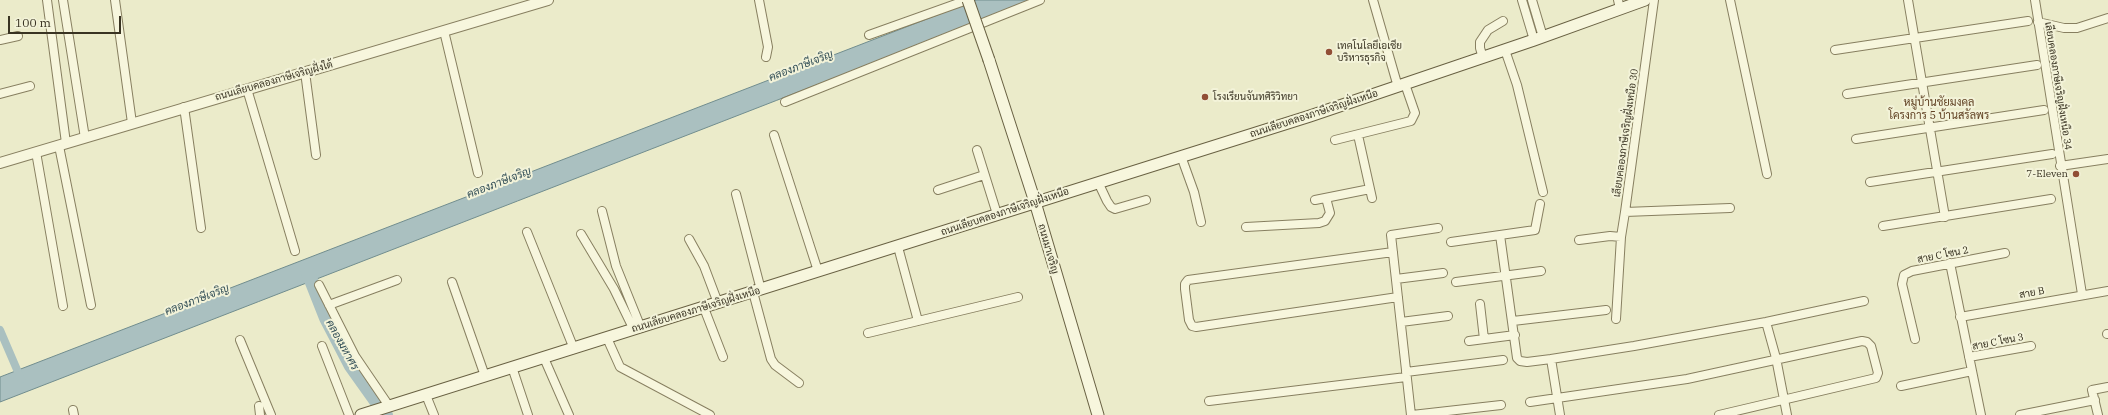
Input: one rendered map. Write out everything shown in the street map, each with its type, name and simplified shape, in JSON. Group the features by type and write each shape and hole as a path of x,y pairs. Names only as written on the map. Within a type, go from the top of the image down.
{"main road":[{"name":"ถนนมาเจริญ","path":"968,0 1035,202 1098,415"},
{"name":"ถนนเลียบคลองภาษีเจริญฝั่งเหนือ","path":"362,414 898,247 1401,85 1538,39 1619,5 1645,0"}],"street":[{"path":"47,0 63,144 91,305"},
{"path":"63,0 86,138"},
{"path":"115,0 132,123"},
{"name":"ถนนเลียบคลองภาษีเจริญฝั่งใต้","path":"0,163 184,107 548,0"},
{"path":"759,0 768,47 766,56"},
{"path":"869,35 968,0"},
{"path":"785,102 1040,0"},
{"path":"1335,140 1408,123 1414,119 1415,113 1401,85 1373,0"},
{"path":"1522,0 1538,39"},
{"path":"1532,0 1538,39"},
{"name":"เลียบคลองภาษีเจริญฝั่งเหนือ 30","path":"1654,0 1625,212 1730,208"},
{"path":"1730,0 1767,174"},
{"path":"1908,0 1945,217"},
{"name":"เลียบคลองภาษีเจริญฝั่งเหนือ 34","path":"2035,0 2060,166 2082,294"},
{"path":"2038,22 2064,28 2077,28 2108,18"},
{"path":"1483,58 1480,42 1488,30 1503,21"},
{"path":"1836,50 2028,21"},
{"path":"444,31 478,173"},
{"path":"0,40 18,36"},
{"path":"1505,50 1517,85 1543,192"},
{"path":"1847,94 2037,64"},
{"path":"305,72 316,155"},
{"path":"0,94 30,86"},
{"path":"247,89 296,251"},
{"path":"184,107 201,228"},
{"path":"1856,139 2044,110"},
{"path":"774,135 818,271"},
{"path":"1358,135 1372,198"},
{"path":"977,150 997,214"},
{"path":"36,152 63,306"},
{"path":"1870,182 2052,154"},
{"path":"1180,156 1194,192 1201,222"},
{"path":"2060,166 2108,158"},
{"path":"938,190 984,175"},
{"path":"1098,182 1111,207 1116,209 1146,200"},
{"path":"1315,200 1370,190"},
{"path":"736,194 771,359 775,365 799,383"},
{"path":"1246,227 1318,223 1325,221 1330,213 1326,198"},
{"path":"1883,226 2051,199"},
{"path":"1451,242 1535,230 1540,204"},
{"path":"602,211 616,266 638,329"},
{"path":"1616,319 1621,237 1625,212"},
{"path":"1438,228 1391,235 1411,415 1501,404"},
{"path":"527,232 574,349"},
{"path":"581,234 638,329"},
{"path":"1500,235 1517,358 1520,361 1551,359 1634,346 1766,322 1864,301"},
{"path":"1579,240 1610,236 1621,237"},
{"path":"689,239 704,266 718,303"},
{"path":"898,247 918,321"},
{"path":"1393,252 1188,280 1185,284 1185,289 1189,320 1192,326 1196,327 1398,297"},
{"name":"สาย C โซน 2","path":"1915,339 1902,284 1904,275 1912,271 2005,253"},
{"path":"1950,264 1981,415"},
{"path":"1456,282 1541,271"},
{"path":"1396,279 1443,273"},
{"path":"329,306 397,280"},
{"path":"452,282 485,376"},
{"path":"319,285 355,356 388,407"},
{"name":"สาย B","path":"1960,317 2082,294 2108,291"},
{"path":"868,333 1018,297"},
{"path":"1480,304 1484,339"},
{"path":"704,308 723,357"},
{"path":"1513,321 1606,310"},
{"path":"1401,322 1448,316"},
{"path":"1766,322 1776,358 1787,415"},
{"path":"1469,341 1515,335"},
{"path":"607,338 620,367 710,415"},
{"path":"240,340 271,415"},
{"path":"1530,402 1686,379 1776,358 1862,341 1867,342 1871,346 1878,373 1876,378 1784,401 1719,415"},
{"path":"322,346 349,415"},
{"name":"สาย C โซน 3","path":"1969,357 2031,346"},
{"path":"544,358 569,415"},
{"path":"1551,359 1560,415"},
{"path":"1209,400 1406,375 1503,360"},
{"path":"512,367 528,415"},
{"path":"1901,386 1972,371"},
{"path":"2098,415 2092,390 2108,387"},
{"path":"426,395 434,415"},
{"path":"2020,415 2095,400"},
{"path":"259,406 260,415"}],"shaded area":[{"path":"976,0 1035,0 0,402 0,377"}],"waterway":[{"name":"คลองมหาศร","path":"307,270 326,318 351,366 386,415"},
{"path":"0,330 21,379"}],"place":[{"name":"เทคโนโลยีเอเชีย บริหารธุรกิจ","path":"1329,52"},
{"name":"โรงเรียนจันทศิริวิทยา","path":"1205,97"},
{"name":"7-Eleven","path":"2076,174"}],"district":[{"name":"หมู่บ้านชัยมงคล โครงการ 5 บ้านสรัลพร","path":"1939,109"}],"water label":[{"name":"คลองภาษีเจริญ","path":"801,66"},
{"name":"คลองภาษีเจริญ","path":"499,183"},
{"name":"คลองภาษีเจริญ","path":"197,300"}]}
